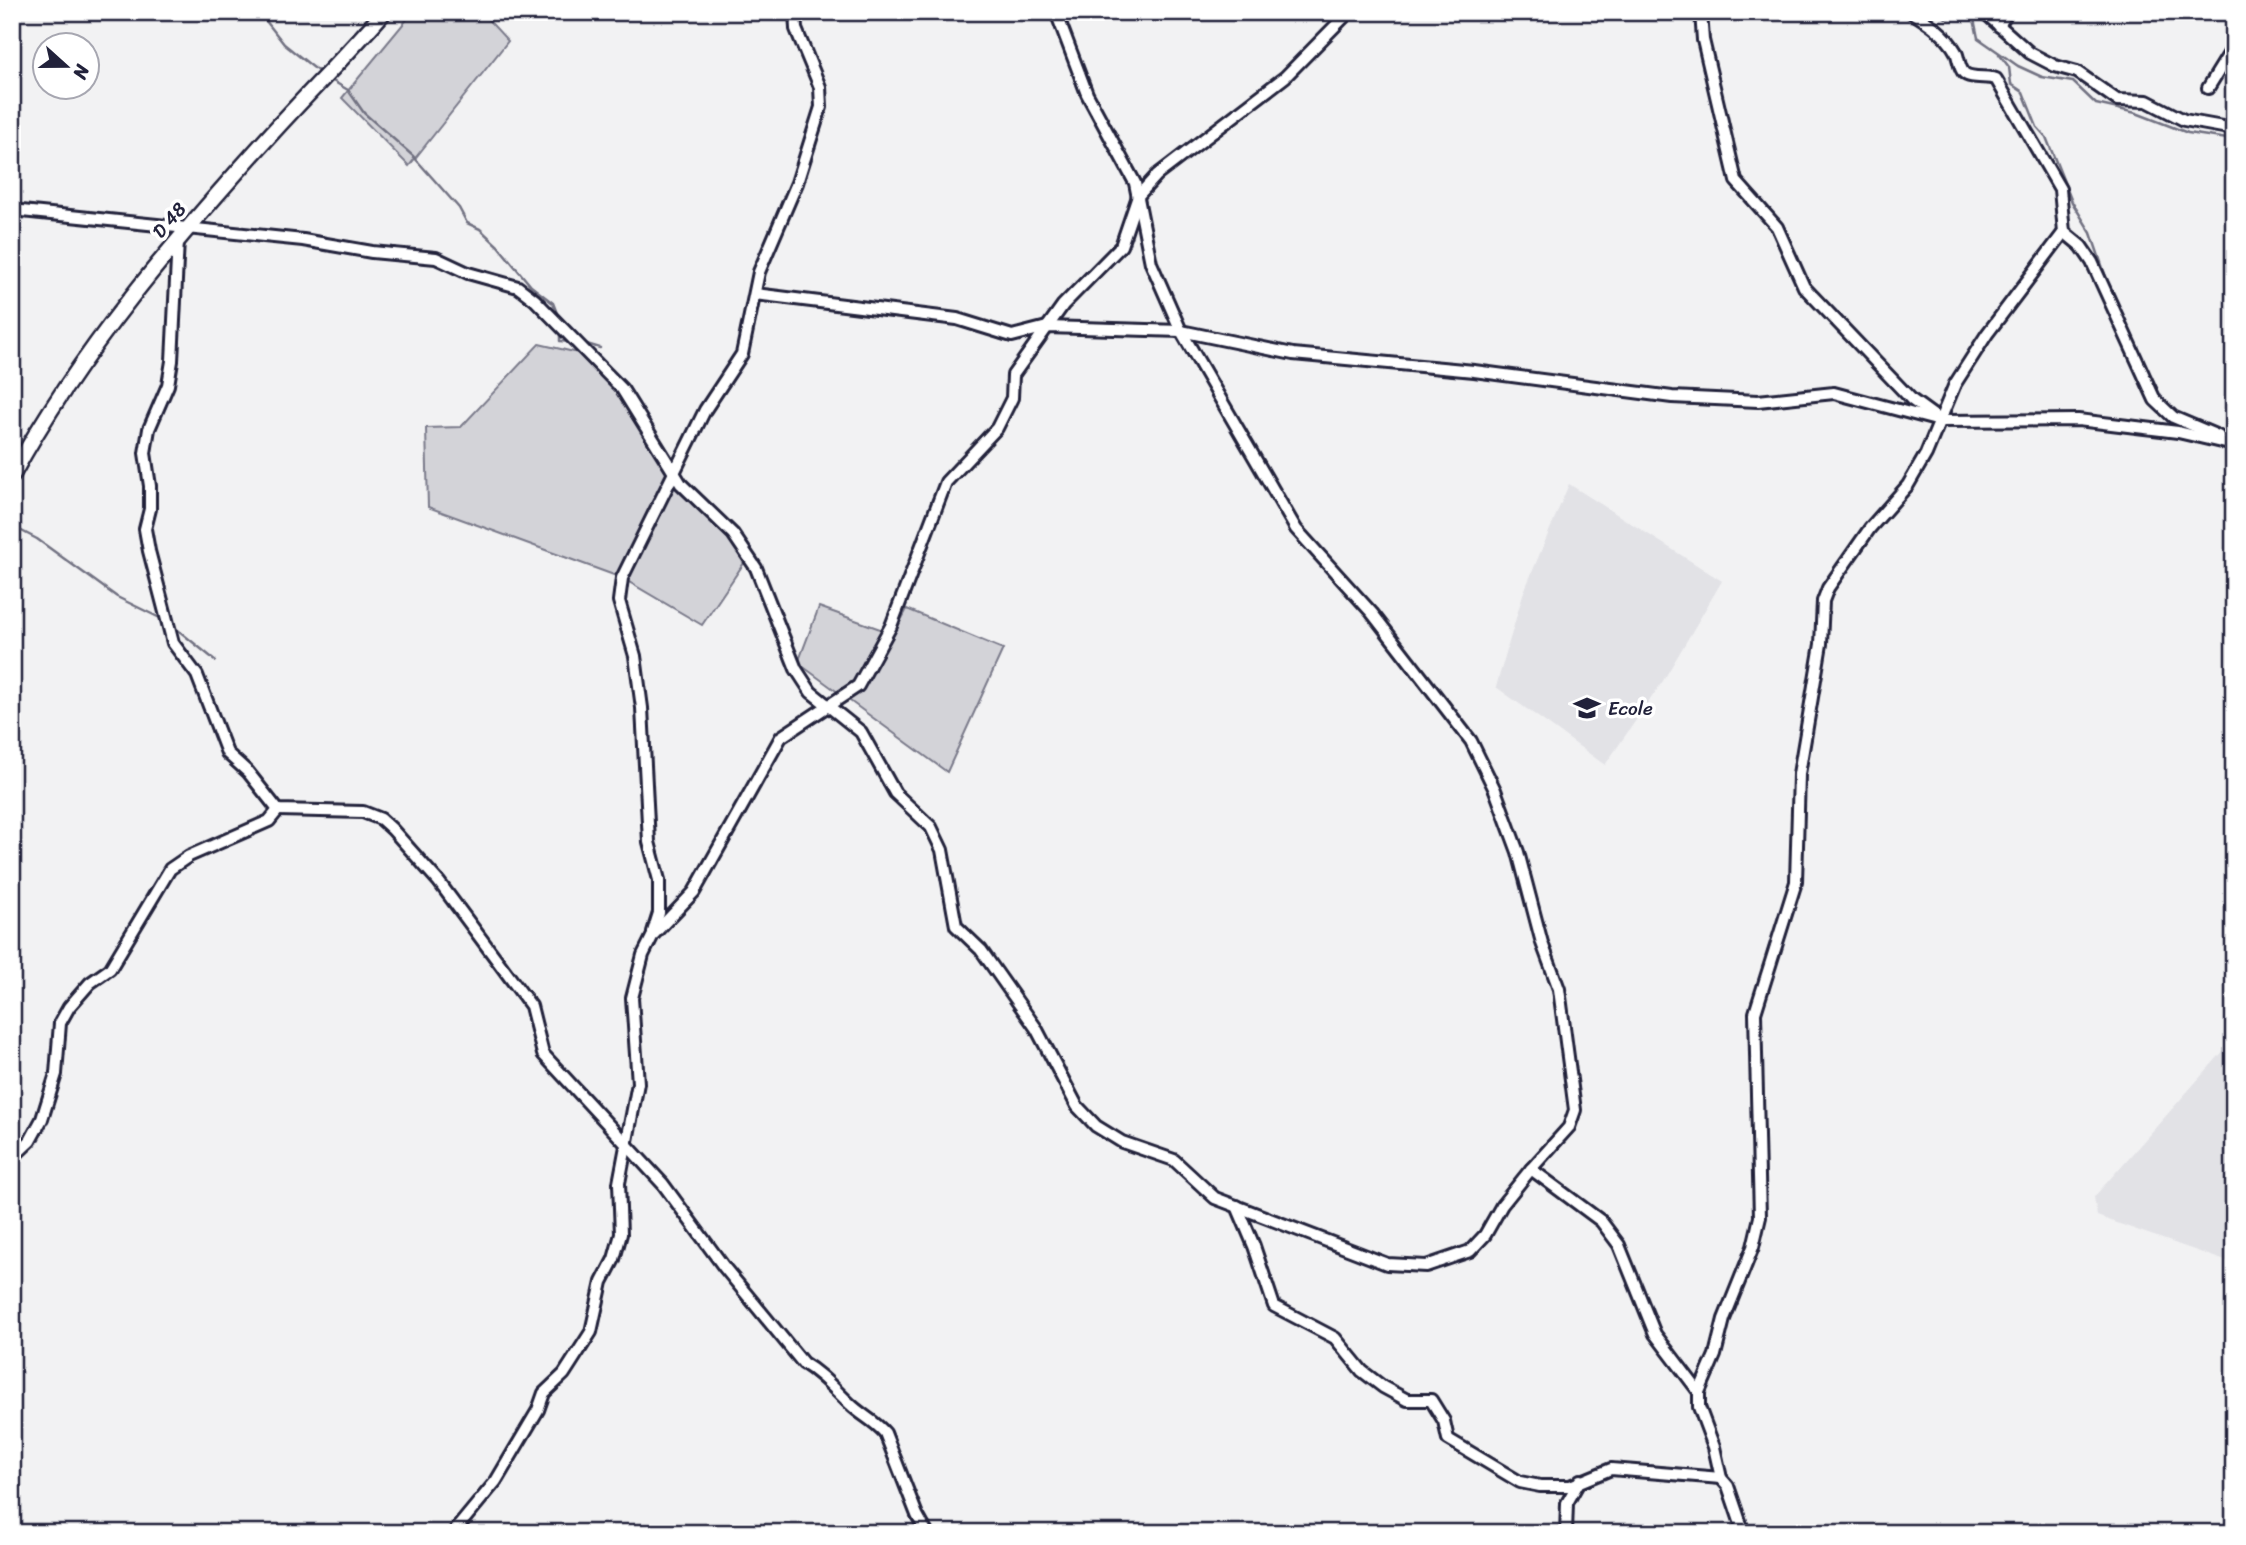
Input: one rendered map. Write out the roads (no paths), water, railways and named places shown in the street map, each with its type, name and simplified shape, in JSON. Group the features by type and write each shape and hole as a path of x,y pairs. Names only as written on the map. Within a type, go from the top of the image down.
{"street":[{"name":"D 48","path":"12,476 49,411 182,235 384,12"},
{"path":"452,1532 496,1481 538,1410 544,1393 564,1374 591,1332 602,1282 614,1259 621,1234 619,1183 638,1083 632,998 643,955 653,935 659,913 659,880 649,842 642,708 635,656 619,601 622,578 705,410 742,354 759,271 797,183 821,107 820,87 796,29 795,12"},
{"path":"12,209 182,235 303,240 372,252 436,258 468,273 517,287 622,389 681,484 733,534 756,568 796,669 811,692 861,732 895,793 931,827 942,850 956,926 981,950 1036,1028 1077,1106 1096,1126 1113,1136 1174,1160 1215,1198 1374,1261 1426,1266 1470,1251 1485,1235 1502,1205 1569,1127 1575,1110 1559,989 1542,943 1518,852 1495,790 1471,741 1372,614 1296,529 1181,331 1151,264 1135,183 1087,94 1056,12"},
{"path":"653,935 694,892 781,737 826,704 858,685 891,626 946,482 997,428 1012,398 1013,375 1063,305 1121,246 1138,196 1157,175 1284,77 1349,12"},
{"path":"1701,12 1703,40 1736,181 1777,227 1804,287 1912,400 1940,421"},
{"path":"1744,1533 1728,1486 1721,1478 1714,1447 1699,1407 1699,1392 1753,1247 1760,1217 1755,1013 1796,882 1799,774 1819,657 1823,601 1828,588 1870,528 1908,485 1926,454 1955,384 1987,334 2064,232 2060,189 2007,94 1996,79 1968,76 1962,72 1957,54 1946,38 1911,12"},
{"path":"1984,12 2030,52 2055,66 2077,72 2117,100 2147,101 2184,120 2234,129"},
{"path":"1999,26 2007,12"},
{"path":"2208,88 2234,46"},
{"path":"2064,232 2081,246 2092,262 2155,400 2173,417 2234,444"},
{"path":"182,235 172,361 168,384 149,429 145,453 150,486 150,509 145,529 173,643 197,675 227,753 248,772 278,810"},
{"path":"755,294 957,319 1012,336 1047,327 1181,331 1293,355 1474,372 1672,397 1758,401 1834,393 1940,421 2078,420 2178,432 2234,444"},
{"path":"278,810 363,812 381,819 393,829 439,882 531,1006 543,1054 588,1099 663,1184 724,1267 803,1363 819,1372 852,1407 876,1422 885,1433 927,1533"},
{"path":"12,1158 30,1141 43,1119 56,1074 60,1023 69,1007 90,983 110,969 170,869 189,856 269,821 278,810"},
{"path":"1531,1169 1601,1221 1619,1245 1655,1334 1699,1392"},
{"path":"1237,1206 1274,1306 1335,1338 1362,1371 1383,1387 1407,1400 1431,1400 1436,1404 1448,1439 1520,1482 1570,1486 1611,1469 1721,1478"},
{"path":"1566,1533 1567,1503 1580,1480"}],"waterway":[{"path":"259,12 284,44 319,72"},
{"path":"1938,12 1946,18 1968,15 1974,19 1978,38 2018,66 2042,77 2073,82 2096,104 2136,113 2188,133 2234,140"},
{"path":"1999,54 2009,67 2011,84 2023,92 2037,127 2046,137 2072,202 2091,233 2111,292"},
{"path":"331,80 348,90 364,113 413,156 459,208 467,223 480,229 531,286 553,303 558,316"},
{"path":"560,329 560,341 570,342"},
{"path":"580,342 600,348"},
{"path":"12,526 37,539 117,597 164,620"},
{"path":"173,626 216,661"}],"place":[{"name":"Ecole","path":"1587,708"}]}
